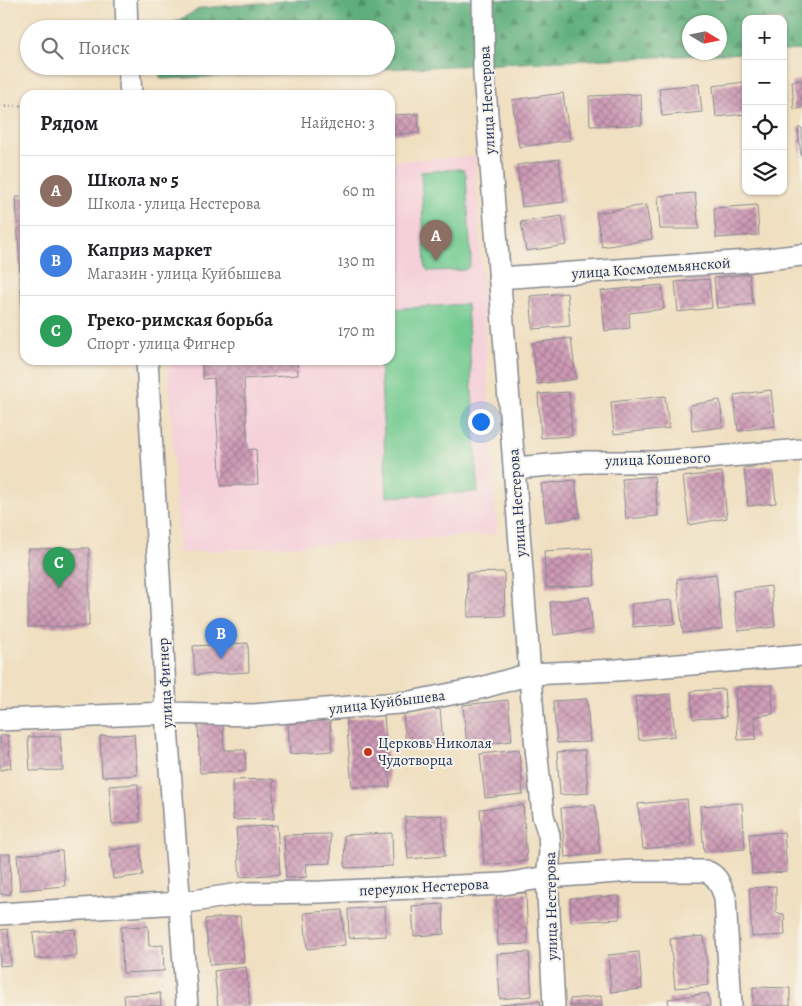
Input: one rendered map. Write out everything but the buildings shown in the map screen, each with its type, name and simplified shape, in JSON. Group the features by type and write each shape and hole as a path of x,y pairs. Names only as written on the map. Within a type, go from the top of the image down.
{"street":[{"path":"126,0 127,20"},
{"name":"улица Нестерова","path":"482,0 484,75 530,674 543,816 549,835 550,852 547,877 554,1006"},
{"path":"130,75 131,90"},
{"name":"улица Космодемьянской","path":"499,278 749,261 802,255"},
{"name":"улица Фигнер","path":"147,365 166,713 187,1006"},
{"name":"улица Кошевого","path":"515,468 585,462 657,462 802,450"},
{"name":"улица Куйбышева","path":"0,720 166,713 253,715 411,702 481,688 530,674 617,670 802,655"},
{"name":"переулок Нестерова","path":"0,914 180,903 246,893 321,892 504,884 547,877 632,871 705,871 712,873 719,882 725,898 731,1006"}],"path":[{"path":"0,107 20,105"}],"shaded area":[{"path":"475,156 497,534 179,553 168,365 395,365 395,161"}],"green space":[{"path":"295,0 802,0 802,50 787,51 787,15 742,15 742,53 727,54 727,15 682,15 682,56 395,69 395,20 179,20 201,8"},
{"path":"159,75 251,75 161,79"},
{"path":"464,170 466,175 471,260 469,267 464,270 428,271 425,267 421,172"},
{"path":"467,304 478,492 387,497 380,365 395,365 395,309"}],"place":[{"name":"Школа № 5","path":"436,261"},
{"name":"Греко-римская борьба","path":"59,588"},
{"name":"Каприз маркет","path":"221,659"},
{"name":"Церковь Николая Чудотворца","path":"368,752"}]}
